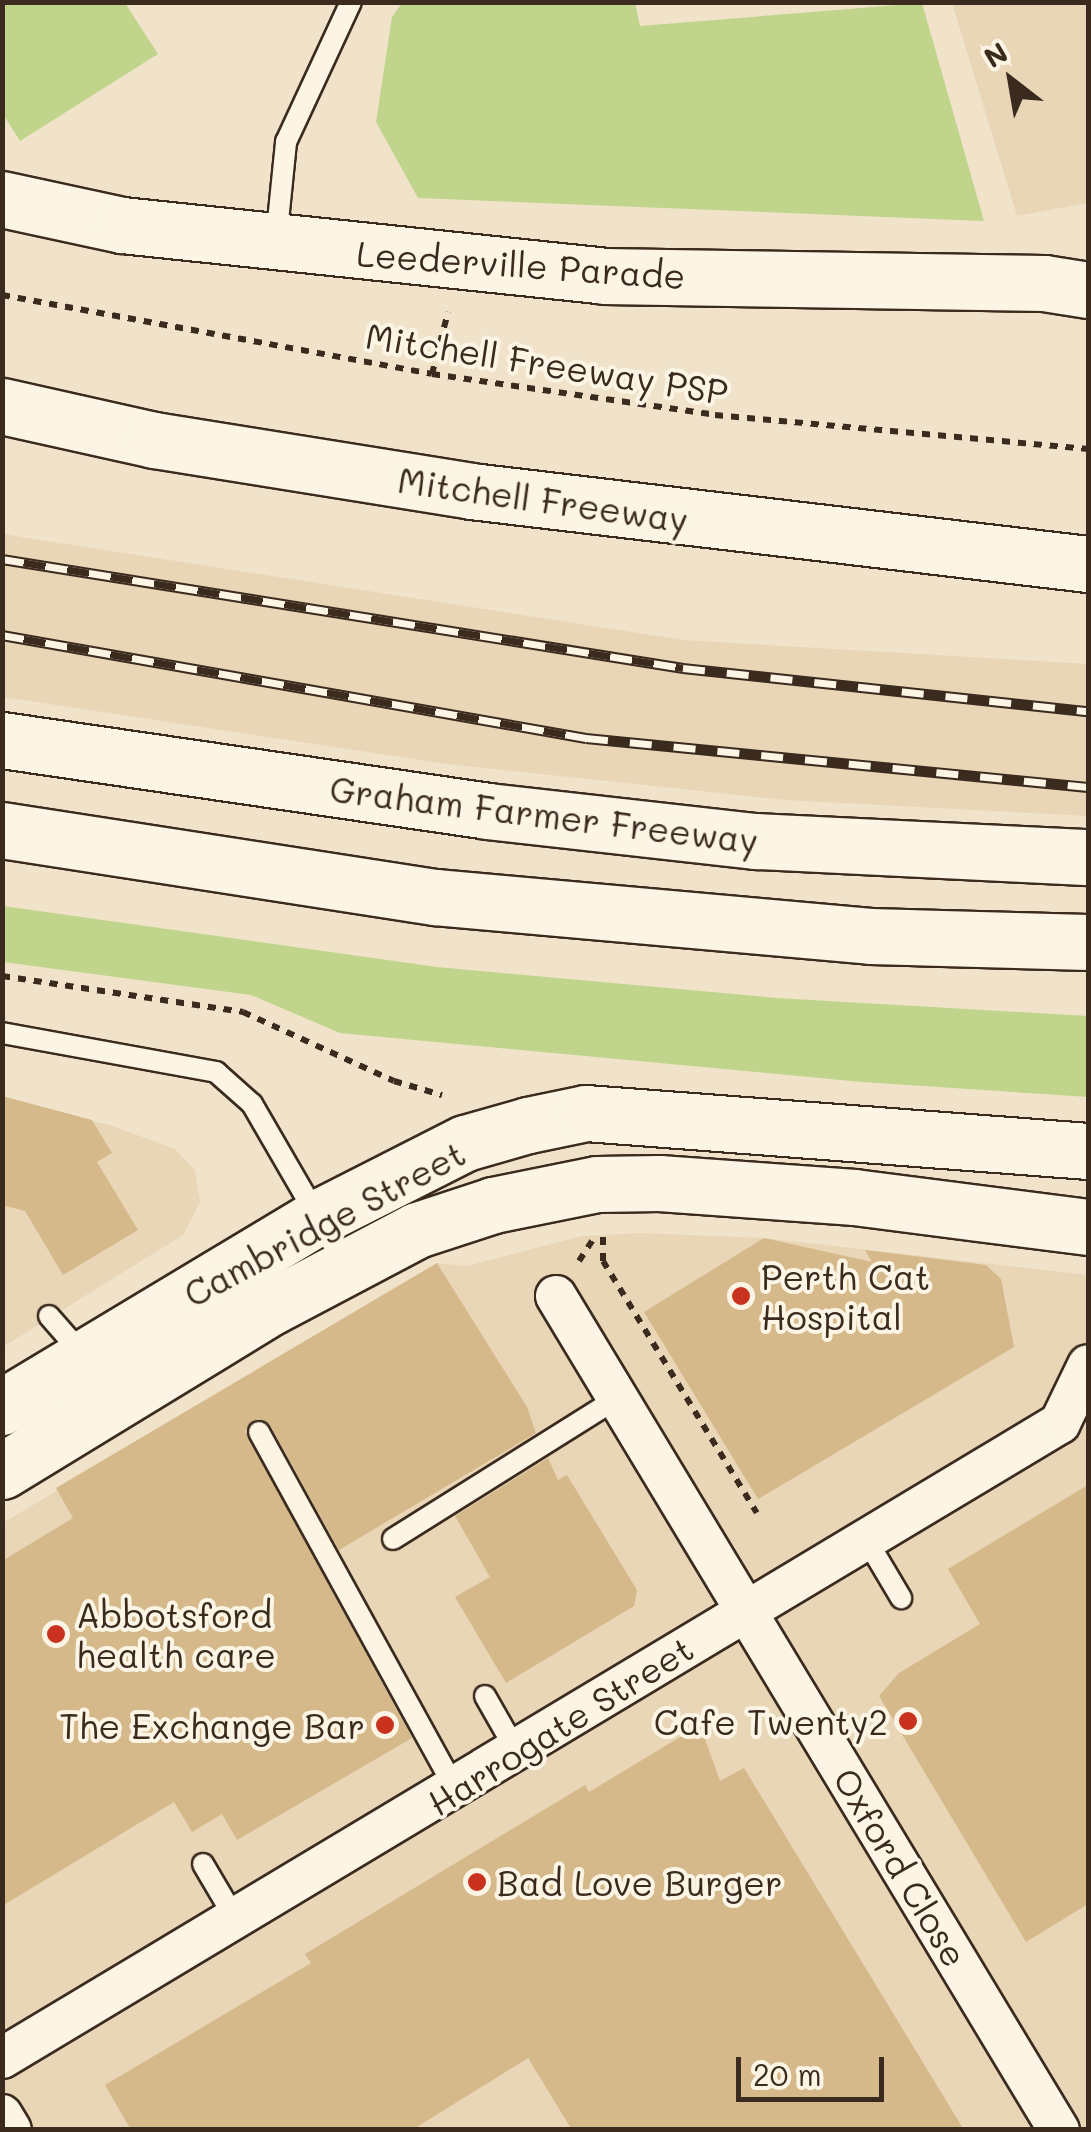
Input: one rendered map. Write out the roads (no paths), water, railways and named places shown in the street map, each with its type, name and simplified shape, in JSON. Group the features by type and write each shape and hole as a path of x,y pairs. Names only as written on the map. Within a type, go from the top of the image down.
{"main road":[{"name":"Leederville Parade","path":"2,200 122,225 604,276 1074,283"},
{"name":"Mitchell Freeway","path":"2,406 154,440 471,491 1088,564"},
{"name":"Graham Farmer Freeway","path":"2,740 487,811 736,839 1088,858"},
{"path":"2,830 434,897 870,936 1088,942"},
{"name":"Cambridge Street","path":"2,1407 317,1218 465,1144 586,1113 1088,1150"},
{"name":"Cambridge Street","path":"2,1471 346,1267 474,1212 597,1184 753,1188 1088,1227"}],"street":[{"name":"Oxford Close","path":"556,1296 1059,2130"},
{"name":"Harrogate Street","path":"2,2058 456,1790 1060,1423 1088,1365"},
{"path":"2,2116 11,2130"}],"lane":[{"path":"276,244 286,142 351,2"},
{"path":"2,1033 216,1072 252,1104 346,1267"},
{"path":"49,1316 86,1357"},
{"path":"392,1539 618,1398"},
{"path":"259,1432 456,1790"},
{"path":"866,1540 901,1598"},
{"path":"485,1696 517,1752"},
{"path":"203,1864 236,1920"}],"railway":[{"path":"2,559 683,668 1088,711"},
{"path":"2,635 586,738 1088,787"}],"place":[{"name":"Perth Cat Hospital","path":"741,1296"},
{"name":"Abbotsford health care","path":"56,1634"},
{"name":"Cafe Twenty2","path":"908,1721"},
{"name":"The Exchange Bar","path":"385,1725"},
{"name":"Bad Love Burger","path":"477,1882"}]}
